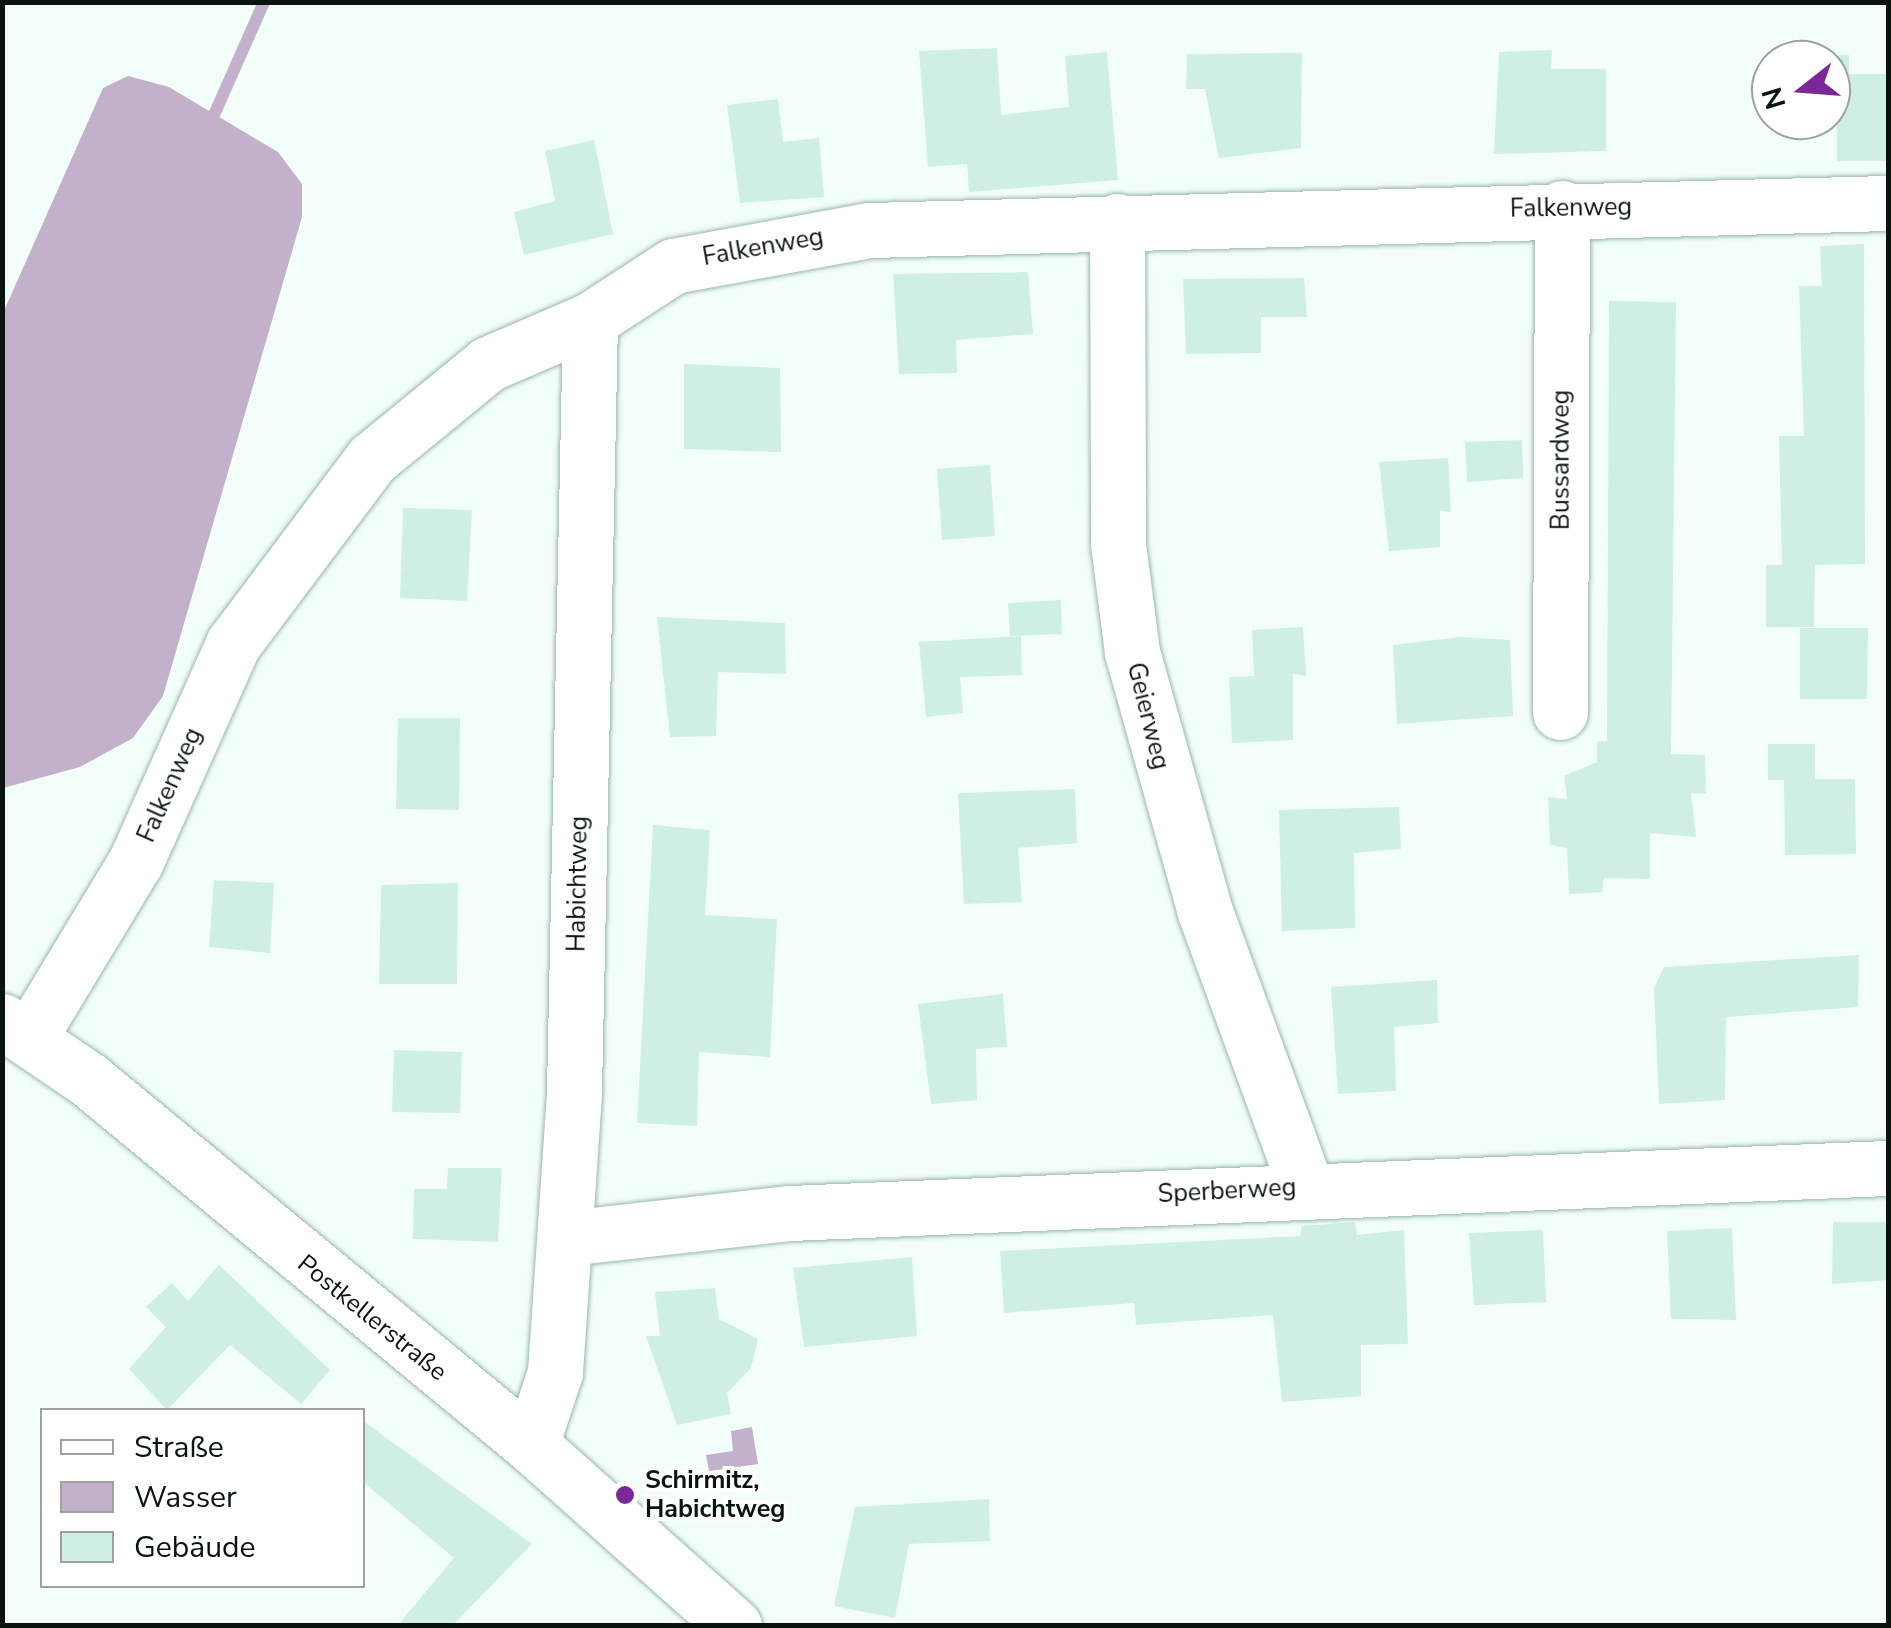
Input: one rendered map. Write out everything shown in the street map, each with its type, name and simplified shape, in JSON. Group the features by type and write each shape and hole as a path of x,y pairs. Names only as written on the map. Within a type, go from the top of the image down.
{"street":[{"name":"Falkenweg","path":"16,1028 136,861 234,644 307,537 431,404 488,364 590,320 672,266 759,243 1117,221 1888,203"},
{"name":"Bussardweg","path":"1560,712 1562,208"},
{"name":"Geierweg","path":"1117,221 1118,544 1132,652 1204,909 1306,1187"},
{"name":"Habichtweg","path":"531,1444 555,1372 566,1238 590,320"},
{"name":"Postkellerstraße","path":"16,1028 531,1444 734,1626"},
{"name":"Sperberweg","path":"566,1238 790,1212 1306,1187 1888,1168"}],"water":[{"path":"128,76 169,87 278,152 302,184 302,217 163,696 133,738 80,767 3,788 3,313 103,88"},
{"path":"752,1427 758,1464 709,1471 706,1455 733,1451 731,1431"}],"building":[{"path":"997,48 1001,115 1069,107 1065,56 1107,52 1118,180 969,192 967,164 928,167 919,51"},
{"path":"1552,50 1551,69 1606,69 1606,151 1494,154 1499,52"},
{"path":"1302,53 1301,148 1219,158 1205,89 1186,89 1187,54"},
{"path":"1851,74 1888,74 1888,161 1837,161 1837,140 1851,140"},
{"path":"778,99 783,142 819,138 824,197 740,203 727,105"},
{"path":"594,140 613,234 524,255 514,212 555,201 545,151"},
{"path":"1864,244 1865,564 1815,565 1814,627 1766,627 1766,565 1782,565 1779,436 1804,436 1799,286 1822,286 1820,246"},
{"path":"1028,272 1033,334 956,340 957,373 899,374 893,274"},
{"path":"1304,278 1307,317 1261,317 1261,353 1186,354 1183,279"},
{"path":"1609,301 1676,302 1671,754 1705,755 1706,794 1691,793 1696,837 1650,833 1650,879 1604,878 1602,892 1569,894 1567,848 1550,845 1548,797 1567,799 1564,776 1597,762 1597,741 1607,741"},
{"path":"684,364 780,368 781,452 684,449"},
{"path":"1522,440 1523,478 1467,482 1465,442"},
{"path":"1448,458 1451,512 1440,511 1440,547 1389,551 1379,462"},
{"path":"990,465 995,536 942,540 937,469"},
{"path":"403,508 472,510 467,601 400,598"},
{"path":"1061,600 1062,634 1010,636 1008,603"},
{"path":"657,617 785,623 786,674 718,672 716,736 670,737"},
{"path":"1303,627 1306,676 1293,674 1293,740 1232,743 1229,677 1254,676 1252,630"},
{"path":"1800,628 1868,628 1867,699 1800,699"},
{"path":"1021,636 1022,675 960,677 963,713 926,717 919,642"},
{"path":"1461,637 1510,640 1513,716 1397,724 1393,645"},
{"path":"398,718 460,718 459,810 396,809"},
{"path":"1768,744 1815,744 1815,779 1855,779 1856,854 1785,855 1784,780 1768,780"},
{"path":"1075,789 1077,843 1018,848 1022,902 964,904 958,793"},
{"path":"1399,807 1401,849 1354,853 1355,928 1282,931 1279,810"},
{"path":"653,825 710,830 705,915 777,919 770,1057 699,1052 697,1126 637,1123"},
{"path":"214,880 274,883 270,953 209,947"},
{"path":"458,883 457,984 379,984 381,885"},
{"path":"1859,955 1858,1007 1726,1017 1725,1100 1659,1104 1654,988 1664,967"},
{"path":"1437,980 1438,1023 1394,1027 1396,1091 1338,1094 1331,987"},
{"path":"1003,994 1007,1047 976,1049 977,1100 931,1104 918,1004"},
{"path":"394,1050 462,1052 460,1113 392,1112"},
{"path":"448,1168 502,1168 498,1242 413,1239 414,1189 447,1189"},
{"path":"1355,1222 1357,1235 1404,1230 1408,1344 1361,1345 1361,1396 1282,1402 1273,1315 1136,1325 1134,1303 1004,1313 1000,1251 1300,1236 1302,1226"},
{"path":"1833,1222 1888,1222 1888,1280 1832,1284"},
{"path":"1732,1228 1736,1320 1671,1319 1667,1231"},
{"path":"1543,1230 1546,1302 1474,1305 1469,1233"},
{"path":"912,1257 917,1336 804,1347 793,1268"},
{"path":"219,1265 330,1370 301,1404 230,1345 165,1408 129,1369 166,1327 146,1307 172,1283 188,1301"},
{"path":"715,1288 719,1319 758,1339 751,1368 727,1393 731,1414 677,1425 646,1336 660,1336 655,1292"},
{"path":"365,1422 532,1544 452,1626 397,1626 454,1558 365,1484"},
{"path":"989,1499 990,1541 909,1544 895,1618 834,1606 855,1507"}],"waterway":[{"path":"206,133 264,2"}],"place":[{"name":"Schirmitz, Habichtweg","path":"625,1495"}]}
